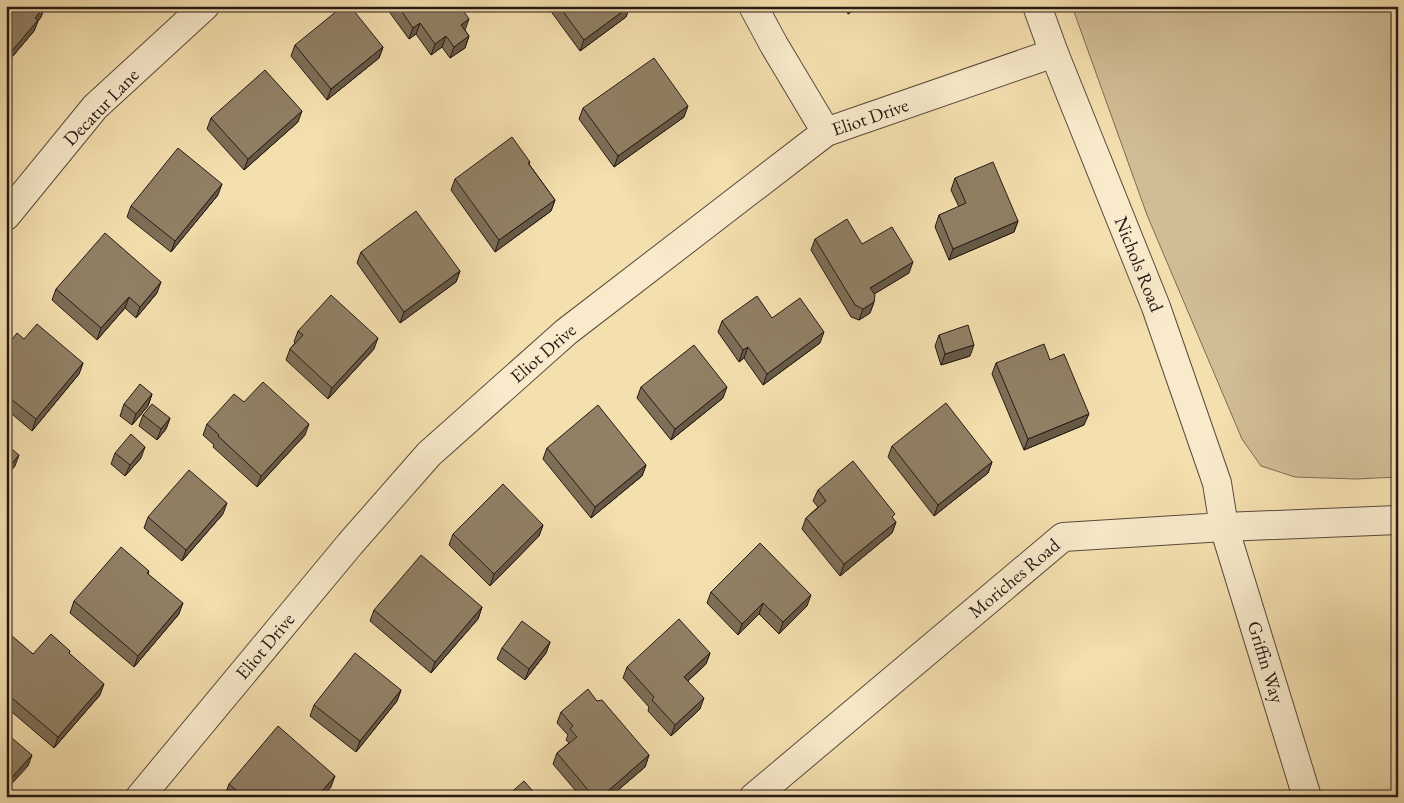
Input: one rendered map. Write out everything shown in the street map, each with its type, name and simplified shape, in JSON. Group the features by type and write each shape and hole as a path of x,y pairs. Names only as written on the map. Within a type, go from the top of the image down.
{"street":[{"name":"Decatur Lane","path":"11,200 95,107 205,6"},
{"path":"753,6 826,132"},
{"name":"Nichols Road","path":"1037,6 1156,307 1217,483 1224,527"},
{"name":"Eliot Drive","path":"140,797 350,544 429,454 566,332 826,132 1054,53"},
{"name":"Moriches Road","path":"754,797 1063,537 1224,527 1398,520"},
{"name":"Griffin Way","path":"1224,527 1307,797"}],"shaded area":[{"path":"1072,6 1398,6 1398,477 1356,479 1295,477 1261,466 1242,439 1147,215"}],"building":[{"path":"6,6 45,6 35,18 38,20 11,52 6,48"},
{"path":"343,6 350,6 383,47 331,89 295,45"},
{"path":"398,6 460,6 469,19 461,25 469,36 454,47 446,36 435,44 420,23 413,28"},
{"path":"559,6 630,6 584,40"},
{"path":"654,58 688,106 618,156 583,108"},
{"path":"265,70 302,111 248,159 211,118"},
{"path":"512,137 555,200 499,240 455,179"},
{"path":"178,148 222,184 175,241 131,206"},
{"path":"993,162 1018,221 953,249 939,215 966,203 955,178"},
{"path":"416,211 460,271 404,312 361,252"},
{"path":"847,219 862,244 892,227 913,262 870,288 875,295 874,302 863,309 855,305 815,239"},
{"path":"105,233 161,282 140,307 129,297 101,328 56,289"},
{"path":"331,295 378,338 332,388 290,349 303,335 298,331"},
{"path":"757,296 772,318 800,298 824,332 767,374 748,347 743,350 722,321"},
{"path":"37,324 83,363 36,419 6,395 6,347 17,333 24,339"},
{"path":"968,325 974,345 945,354 939,335"},
{"path":"1044,344 1050,360 1064,354 1089,414 1028,439 996,363"},
{"path":"694,345 727,387 675,429 641,387"},
{"path":"263,382 309,424 261,476 207,424 234,394 244,402"},
{"path":"140,384 152,394 136,414 124,404"},
{"path":"946,403 992,462 938,505 892,446"},
{"path":"152,404 170,418 161,429 143,415"},
{"path":"598,405 646,465 595,507 547,448"},
{"path":"131,434 145,447 130,465 115,453"},
{"path":"6,444 19,455 6,471"},
{"path":"853,461 895,514 892,517 896,522 844,564 806,518 826,501 818,490"},
{"path":"189,470 227,503 186,550 148,517"},
{"path":"503,484 543,525 494,574 453,534"},
{"path":"760,543 811,595 783,622 763,603 742,624 711,592"},
{"path":"121,547 149,571 147,573 183,603 138,656 74,601"},
{"path":"421,555 482,607 435,662 374,610"},
{"path":"679,619 710,653 684,677 704,698 675,725 652,700 654,697 627,667"},
{"path":"522,621 550,642 529,669 502,648"},
{"path":"51,634 104,684 58,737 6,693 6,640 11,635 33,654"},
{"path":"355,653 401,690 360,741 314,705"},
{"path":"588,689 597,701 602,700 649,755 601,797 594,797 557,753 577,737 570,729 573,726 561,712"},
{"path":"278,726 335,776 317,797 244,797 229,784"},
{"path":"6,733 32,755 6,784"},
{"path":"524,781 538,797 506,797"}]}
